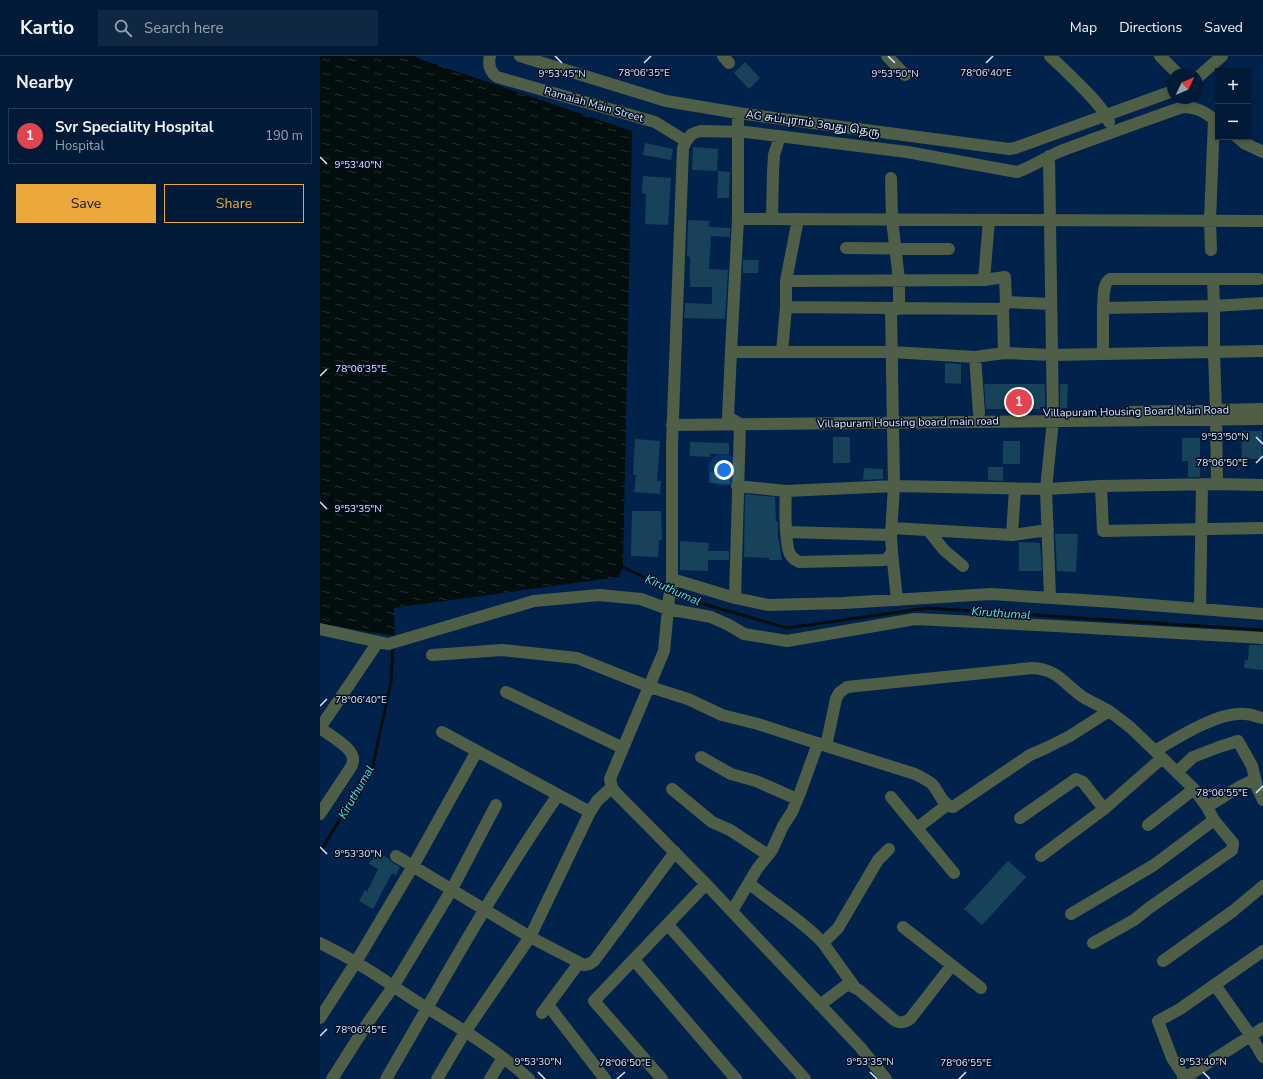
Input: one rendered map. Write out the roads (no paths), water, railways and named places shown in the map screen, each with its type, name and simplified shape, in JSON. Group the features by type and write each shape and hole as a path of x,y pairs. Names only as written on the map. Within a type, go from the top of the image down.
{"street":[{"name":"AG சுப்புராம் 3வது தெரு","path":"520,56 737,122 908,143 987,156 1109,123"},
{"path":"887,56 905,75"},
{"path":"1050,56 1096,103 1109,123"},
{"path":"1160,56 1172,68"},
{"path":"1203,73 1222,56"},
{"name":"Ramaiah Main Street","path":"490,59 491,70 496,77 656,122 686,141"},
{"path":"886,1079 860,1046 612,787 610,778 650,687 664,651 672,581 672,421 683,148 686,141 692,134 737,122 780,136 854,136 987,156 1017,172 1167,94"},
{"path":"1109,123 1176,104"},
{"path":"1187,104 1203,111 1215,120"},
{"path":"735,598 737,486 740,424 728,417 738,219 737,122"},
{"path":"772,219 774,155 780,136"},
{"path":"1211,250 1210,221 1215,138"},
{"path":"1240,140 1263,152"},
{"path":"1049,156 1053,417 1046,489 1050,597"},
{"path":"891,178 892,219 899,280 892,352 894,486 891,532 897,600"},
{"path":"738,219 1263,221"},
{"path":"782,352 786,307 786,281 798,219"},
{"path":"984,280 989,220"},
{"path":"846,248 950,249"},
{"path":"786,281 984,280 1005,277 1004,353"},
{"path":"1103,354 1103,308 1105,285 1110,279 1259,279"},
{"path":"1213,279 1217,484"},
{"path":"1103,308 1214,306 1263,303"},
{"path":"786,307 895,309 1051,304"},
{"path":"731,352 892,352 975,357 1004,353 1052,355 1263,351"},
{"path":"975,357 979,413"},
{"name":"Villapuram Housing Board Main Road","path":"1216,415 1263,409"},
{"name":"Villapuram Housing Board Main Road","path":"672,421 728,417 892,418 979,413 1053,417"},
{"name":"Villapuram Housing board main road","path":"672,421 740,424 892,418 1216,415 1263,419"},
{"path":"1200,609 1202,484"},
{"path":"737,486 786,491 894,486 1046,489 1101,486 1202,484 1263,486"},
{"path":"1101,486 1103,531 1263,528"},
{"path":"1012,535 1015,489"},
{"path":"786,491 786,532 789,552 794,560 799,562 884,560 887,559 892,552"},
{"path":"786,532 891,532 928,530 1012,535 1048,530"},
{"path":"928,530 944,550 962,566"},
{"path":"672,581 735,598 768,605 843,603 991,594 1050,597 1263,614"},
{"path":"320,629 388,643 534,601 599,595 641,599 669,604 711,617 744,634 787,641 915,619 1263,638"},
{"path":"320,814 351,767 353,761 352,754 348,748 320,728 388,643"},
{"path":"432,655 502,650 577,658 650,687 688,699 722,715 758,724 915,774 924,778 932,785 947,805 953,807 1030,755 1070,736 1109,711"},
{"path":"732,911 757,869 772,850 822,745 839,693 848,688 1043,668 1058,676 1084,697 1109,711 1130,727 1194,789 1208,807 1214,820 1233,843 1232,850 1132,921 1093,943"},
{"path":"506,692 623,748"},
{"path":"1041,856 1104,809 1158,755 1183,735 1219,717 1244,713 1263,718"},
{"path":"442,732 590,812"},
{"path":"1177,772 1193,757 1238,741 1252,766 1263,800"},
{"path":"320,1018 356,962 413,866 477,751"},
{"path":"701,757 731,774 756,781 797,799"},
{"path":"1208,807 1239,787 1255,779"},
{"path":"1020,818 1076,780 1083,782 1104,809"},
{"path":"437,1079 465,1032 530,936 590,812 597,801 612,787"},
{"path":"672,789 712,822 730,830 768,855"},
{"path":"1148,825 1194,789"},
{"path":"386,1079 484,908 558,795"},
{"path":"892,797 954,873"},
{"path":"332,1079 369,1021 393,987 452,889 496,805"},
{"path":"917,828 947,805"},
{"path":"1071,914 1154,865 1214,820"},
{"path":"823,943 838,928 878,860 889,848"},
{"path":"396,856 530,936 579,963 590,964 594,961 675,852"},
{"path":"750,883 768,899 815,934 854,986 898,1022 902,1023 910,1019 952,965"},
{"path":"662,1079 594,1002 706,884"},
{"path":"1163,961 1233,911 1263,886"},
{"path":"668,924 805,1079"},
{"path":"903,927 981,988"},
{"path":"320,943 356,962 465,1032 503,1058 529,1079"},
{"path":"1263,951 1180,1009 1158,1021 1172,1058 1185,1078 1263,1028"},
{"path":"634,960 736,1079"},
{"path":"579,963 545,1009 605,1079"},
{"path":"1215,985 1251,1036 1263,1057"},
{"path":"820,1005 845,986 854,986"},
{"path":"490,1079 503,1058"}],"water":[{"path":"320,56 415,56 420,59 632,131 623,567 619,577 394,608 395,636 320,624"}],"waterway":[{"name":"Kiruthumal","path":"620,567 623,567 668,589"},
{"name":"Kiruthumal","path":"673,591 690,600 787,628 927,608 1263,630"},
{"name":"Kiruthumal","path":"320,852 373,765 391,682 393,646"}],"place":[{"name":"Svr Speciality Hospital","path":"1019,402"}]}
